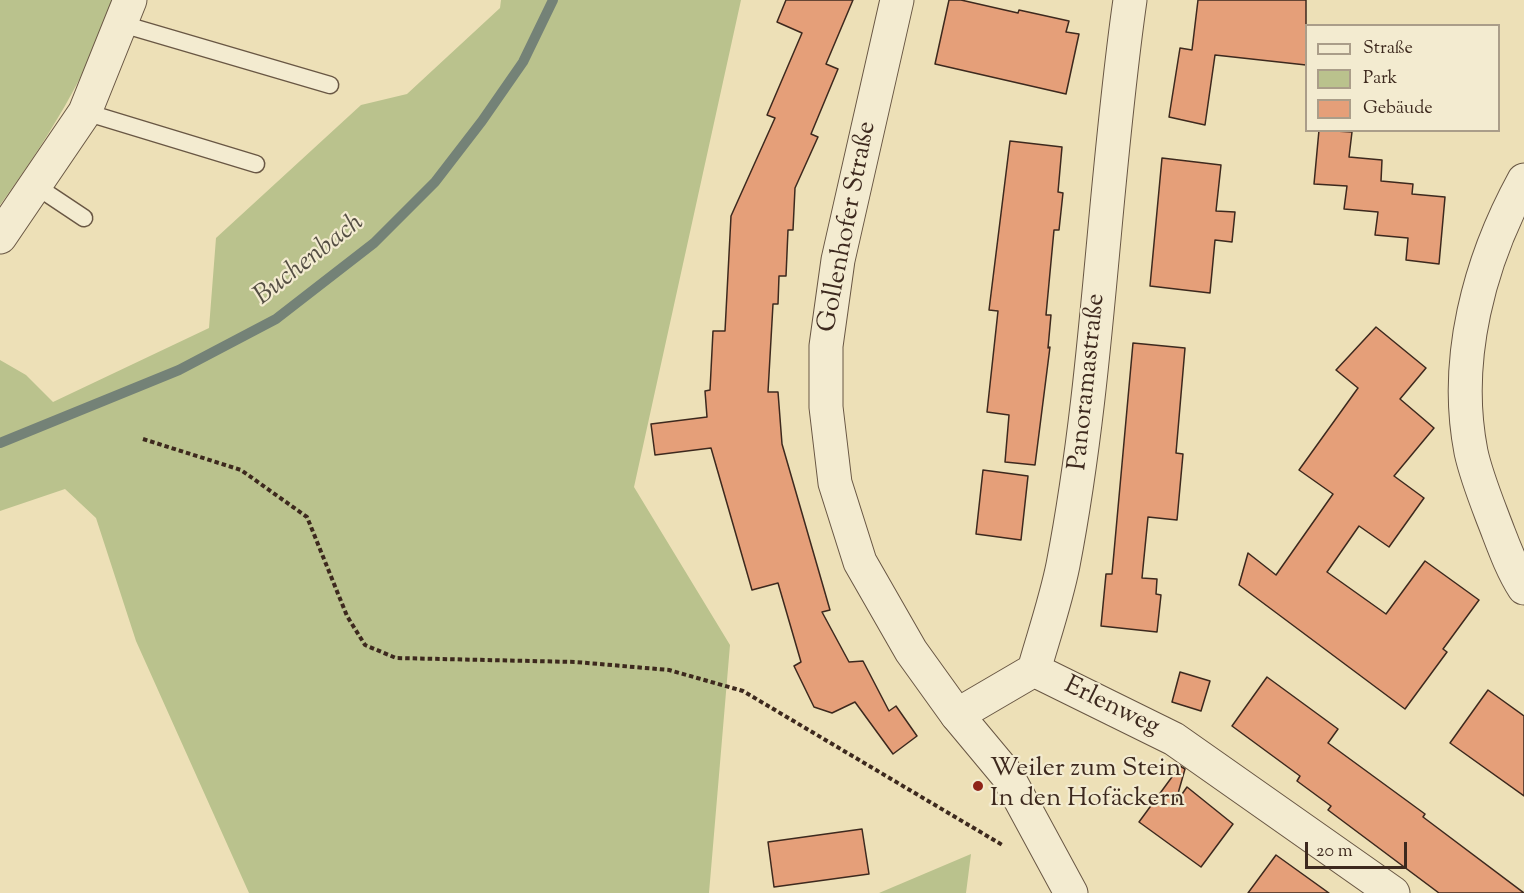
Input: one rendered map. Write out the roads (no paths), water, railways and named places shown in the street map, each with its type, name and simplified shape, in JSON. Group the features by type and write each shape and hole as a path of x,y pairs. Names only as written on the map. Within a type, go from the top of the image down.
{"street":[{"name":"Gollenhofer Straße","path":"897,0 838,260 826,346 826,407 835,483 860,562 911,651 957,716 1007,775 1071,893"},
{"name":"Panoramastraße","path":"1034,670 1062,567 1081,462 1115,106 1130,0"},
{"path":"0,237 85,112 126,12"},
{"path":"1524,180 1502,221 1482,281 1469,338 1465,391 1471,453 1515,575 1524,588"},
{"path":"957,716 1034,670"},
{"name":"Erlenweg","path":"1034,670 1174,740 1393,893"}],"lane":[{"path":"126,12 330,85"},
{"path":"85,112 256,164"},
{"path":"36,186 84,218"}],"waterway":[{"name":"Buchenbach","path":"0,443 179,370 276,319 374,243 435,182 482,121 523,62 553,0"}],"place":[{"name":"Weiler zum Stein In den Hofäckern","path":"978,786"}]}
